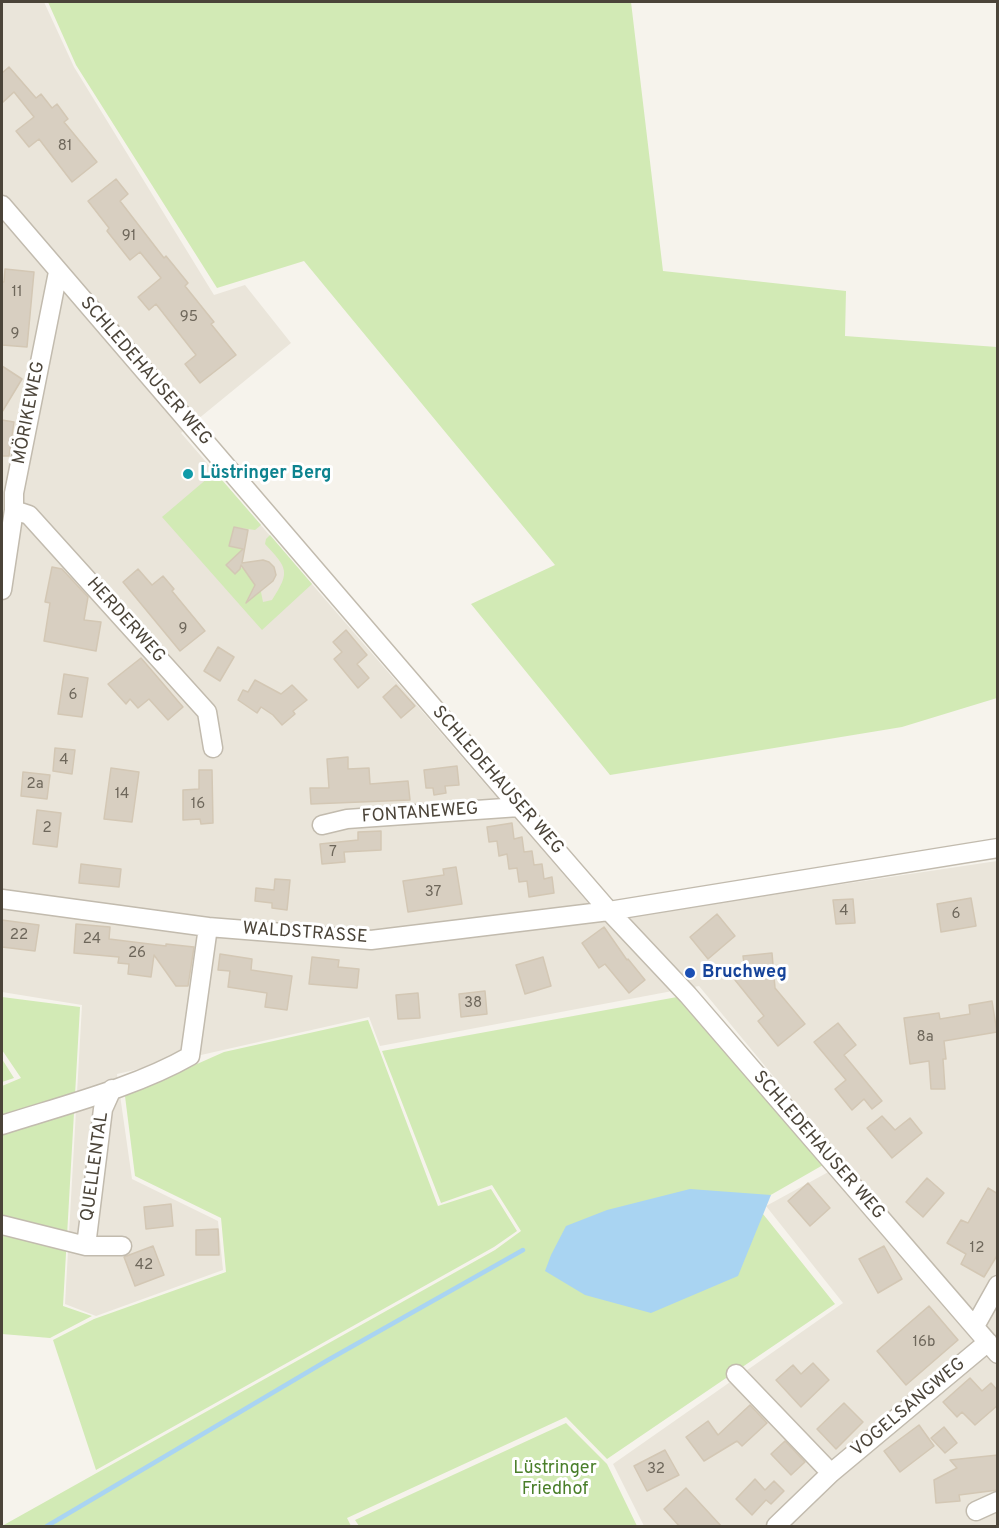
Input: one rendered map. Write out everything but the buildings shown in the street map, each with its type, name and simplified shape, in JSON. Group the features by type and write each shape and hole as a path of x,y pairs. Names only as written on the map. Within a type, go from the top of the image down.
{"street":[{"name":"SCHLEDEHAUSER WEG","path":"2,205 609,911 688,995 993,1348"},
{"name":"MÖRIKEWEG","path":"2,590 10,499 58,272"},
{"name":"HERDERWEG","path":"10,499 29,515 207,712 213,748"},
{"name":"FONTANEWEG","path":"322,825 347,819 519,807"},
{"path":"609,911 998,848"},
{"name":"WALDSTRASSE","path":"2,899 208,927 371,940 609,911"},
{"name":"QUELLENTAL","path":"2,1125 111,1089 190,1056 208,927"},
{"name":"QUELLENTAL","path":"86,1246 103,1109 111,1089"},
{"name":"QUELLENTAL","path":"2,1225 86,1246 122,1245"},
{"path":"975,1326 998,1285"},
{"name":"VOGELSANGWEG","path":"776,1527 831,1473 993,1348"},
{"path":"736,1374 831,1473"},
{"path":"976,1511 998,1501"}],"shaded area":[{"path":"2,2 44,2 74,67 214,295 245,285 291,343 181,433 603,920 997,861 997,1526 644,1526 613,1464 843,1303 766,1206 845,1163 699,986 380,1046 369,1017 117,1074 132,1179 218,1221 223,1270 96,1316 65,1304 82,1005 2,992"}],"green space":[{"path":"48,2 631,2 663,271 846,291 845,336 997,347 997,698 902,727 610,775 471,604 555,565 304,261 217,288 76,65"},
{"path":"215,472 261,525 255,530 234,527 230,546 244,549 244,553 227,565 235,574 243,566 249,572 254,584 260,587 263,602 272,600 282,582 284,570 265,544 270,535 312,584 262,630 162,517"},
{"path":"688,995 830,1161 755,1204 835,1304 607,1459 566,1417 347,1518 351,1526 2,1526 495,1250 521,1231 492,1185 441,1203 382,1051"},
{"path":"2,997 80,1007 63,1306 92,1316 50,1338 2,1334 2,1086 21,1078 2,1050"},
{"path":"368,1020 438,1206 491,1189 517,1231 494,1247 96,1470 53,1340 94,1319 226,1272 221,1218 135,1176 125,1096 224,1052"},
{"path":"2,1059 14,1078 2,1082"},
{"name":"Lüstringer Friedhof","path":"566,1423 607,1464 637,1526 359,1526 355,1520"}],"water":[{"path":"690,1189 771,1195 738,1276 651,1313 585,1295 545,1271 566,1226 607,1210"}],"waterway":[{"path":"47,1526 328,1360 523,1250"}],"place":[{"name":"Lüstringer Berg","path":"188,474"},
{"name":"Bruchweg","path":"690,973"}]}
